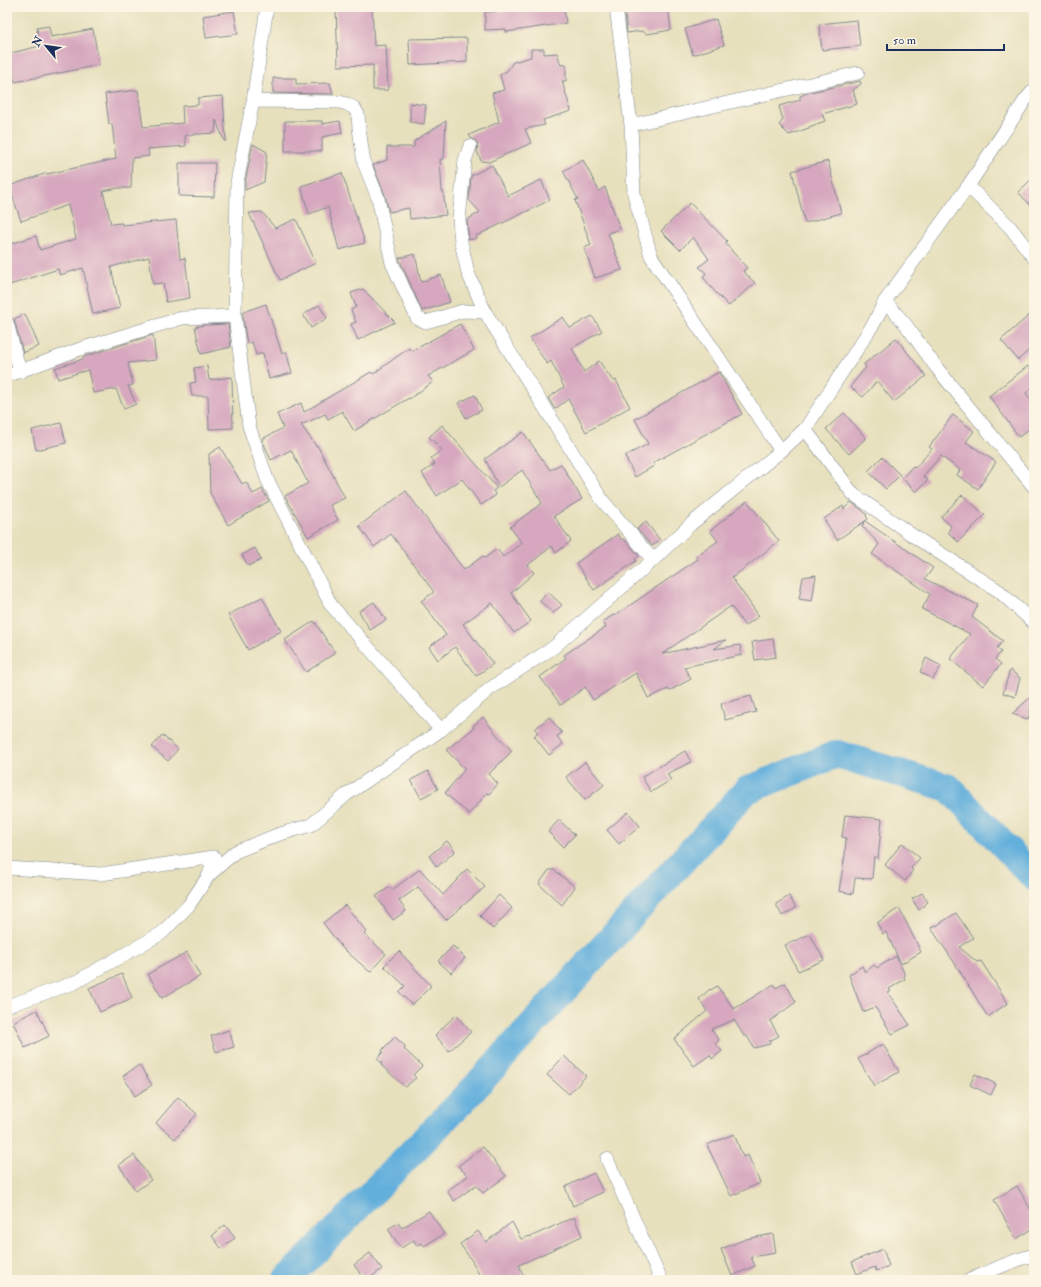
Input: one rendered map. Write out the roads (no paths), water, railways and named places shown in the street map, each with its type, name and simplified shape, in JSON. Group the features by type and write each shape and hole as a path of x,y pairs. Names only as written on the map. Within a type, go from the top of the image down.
{"street":[{"path":"267,7 253,101 237,182 235,316 249,426 267,479 331,605 441,730"},
{"path":"616,7 631,125 634,194 651,256 781,451"},
{"path":"631,125 858,73"},
{"path":"7,1006 74,983 162,934 189,905 209,875 235,852 277,835 311,825 346,796 441,730 491,688 554,647 653,560 691,524 781,451 805,429 874,323 885,300 968,186 1026,99 1034,90"},
{"path":"253,101 339,102 354,108 358,114 364,163 378,198 392,263 417,318 426,322 463,311 485,312"},
{"path":"470,146 465,160 459,220 461,242 468,273 485,312 602,500 653,560"},
{"path":"968,186 1010,227 1034,258"},
{"path":"885,300 906,325 936,367 1034,486"},
{"path":"7,376 80,349 182,318 235,316"},
{"path":"7,323 20,372"},
{"path":"805,429 853,494 915,537 999,591 1034,623"},
{"path":"7,868 101,874 214,857 209,875"},
{"path":"607,1159 659,1279"},
{"path":"970,1280 1034,1255"}],"waterway":[{"path":"286,1280 468,1095 747,790 837,754 949,788 1034,877"}]}
